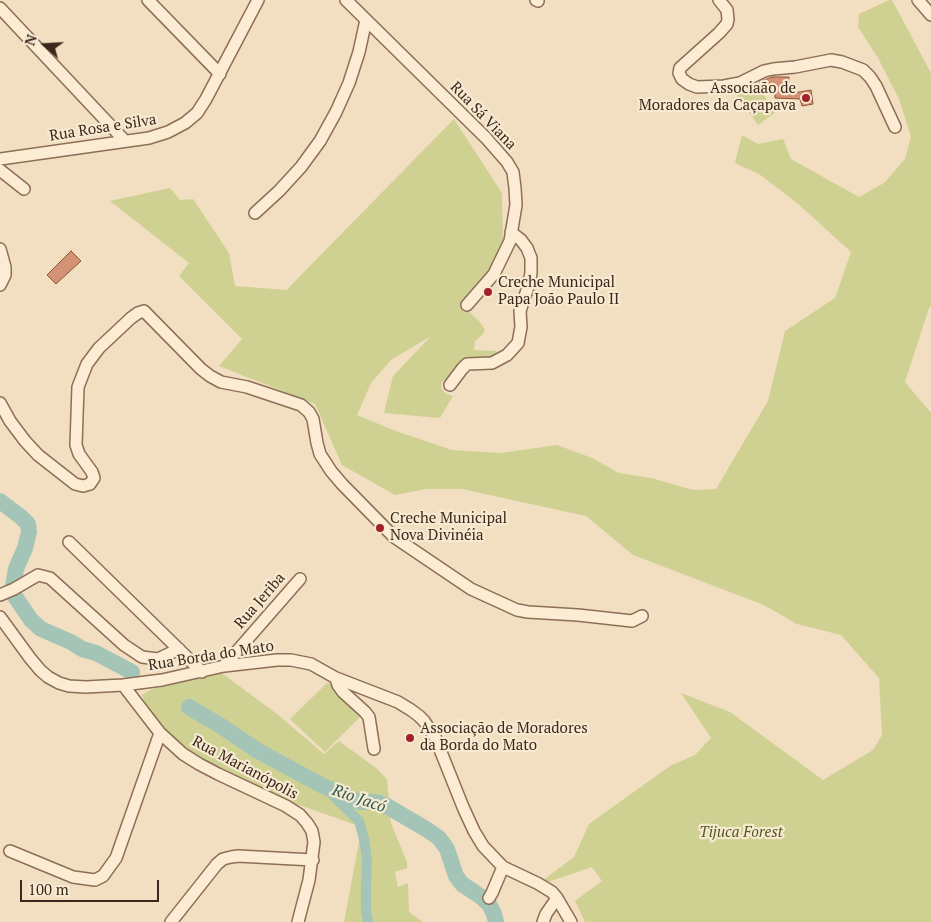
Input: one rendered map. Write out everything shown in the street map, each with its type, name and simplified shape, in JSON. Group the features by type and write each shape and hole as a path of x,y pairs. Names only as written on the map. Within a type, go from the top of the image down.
{"street":[{"path":"148,0 220,74"},
{"name":"Rua Rosa e Silva","path":"0,159 149,138 168,132 185,123 197,113 220,74 258,0"},
{"name":"Rua Sá Viana","path":"346,0 486,138 507,162 513,172 516,205 510,241 494,274 467,305"},
{"path":"719,0 727,10 727,24 680,68 679,73 682,79 697,87 724,86 740,84 773,68 795,67 831,60 842,62 863,70 870,77 895,127"},
{"path":"918,0 931,15"},
{"path":"0,8 125,141"},
{"path":"255,213 301,167 320,140 349,83 359,52 366,20"},
{"path":"0,170 24,189"},
{"path":"450,385 467,364 492,363 507,355 518,343 521,327 520,311 531,273 531,258 527,248 511,232"},
{"path":"0,249 6,275 0,285"},
{"path":"0,403 10,421 38,455 75,484 83,486 90,484 94,478 92,472 79,454 76,445 78,388 86,364 99,348 131,318 144,311 210,376 221,382 247,387 302,405 313,419 320,454 330,471 394,537 471,589 517,610 528,612 632,621 642,616"},
{"path":"69,542 202,672"},
{"path":"0,595 38,575 50,578 124,645 142,657 158,659 179,649"},
{"name":"Rua Jeriba","path":"224,666 300,579"},
{"name":"Rua Borda do Mato","path":"0,617 40,670 48,677 69,686 123,685 162,680 224,666 291,660 311,664 336,678 388,698 411,710 424,721 440,747 463,808 482,846 503,867 538,883 552,892 572,922"},
{"path":"336,678 343,692 369,717 374,750"},
{"name":"Rua Marianópolis","path":"123,685 160,733 173,746 199,764 286,806 300,815 307,823 312,831 314,842 313,860 306,896 298,922"},
{"path":"10,851 73,877 95,880 103,876 116,858 160,733"},
{"path":"171,922 223,859 238,856 313,860"},
{"path":"488,898 503,867"},
{"path":"543,922 557,898"}],"green space":[{"name":"Tijuca Forest","path":"892,0 931,73 931,306 905,382 931,413 931,922 585,922 575,901 602,881 592,867 548,882 542,881 574,857 589,824 670,766 695,755 711,738 681,693 730,712 823,780 873,750 882,735 879,678 841,635 797,624 764,605 633,555 586,516 462,489 426,489 395,495 342,465 315,404 219,366 242,339 179,276 189,263 110,201 170,188 180,200 193,199 229,253 235,286 287,290 454,119 502,193 503,251 485,280 462,305 479,321 485,330 475,341 474,350 496,351 498,357 456,373 442,382 441,388 446,394 453,396 440,418 384,413 393,376 431,336 391,360 371,383 357,415 393,430 452,450 501,453 557,445 592,458 619,473 651,478 693,490 716,489 768,401 785,331 835,298 851,252 796,202 759,174 735,163 742,135 758,144 783,139 791,159 859,197 884,183 905,159 911,137 899,99 878,58 858,27 859,14"},
{"path":"753,80 776,112 758,125 735,93"},
{"path":"219,671 277,714 324,754 339,741 376,768 387,779 391,823 407,862 407,868 395,872 398,887 408,883 409,912 423,922 344,922 359,842 359,826 251,788 205,765 168,737 145,704 142,695 150,690"},
{"path":"328,682 363,714 325,752 290,719"}],"building":[{"path":"773,77 789,77 788,94 811,90 813,104 802,106 800,99 775,98 775,93 770,93 771,87 760,86 760,81"},
{"path":"71,251 81,261 56,284 47,275"}],"waterway":[{"name":"Rio Jacó","path":"0,501 28,524 29,532 25,548 16,569 12,592 31,620 41,629 82,649 96,653 132,672"},
{"name":"Rio Jacó","path":"189,707 258,751 323,786 359,802 375,802 385,805 439,838 447,849 456,876 462,884 489,904 496,922"},
{"path":"323,786 359,821 367,859 366,910 368,922"}],"place":[{"name":"Associaão de Moradores da Caçapava","path":"806,98"},
{"name":"Creche Municipal Papa João Paulo II","path":"488,292"},
{"name":"Creche Municipal Nova Divinéia","path":"380,528"},
{"name":"Associação de Moradores da Borda do Mato","path":"410,738"}]}
